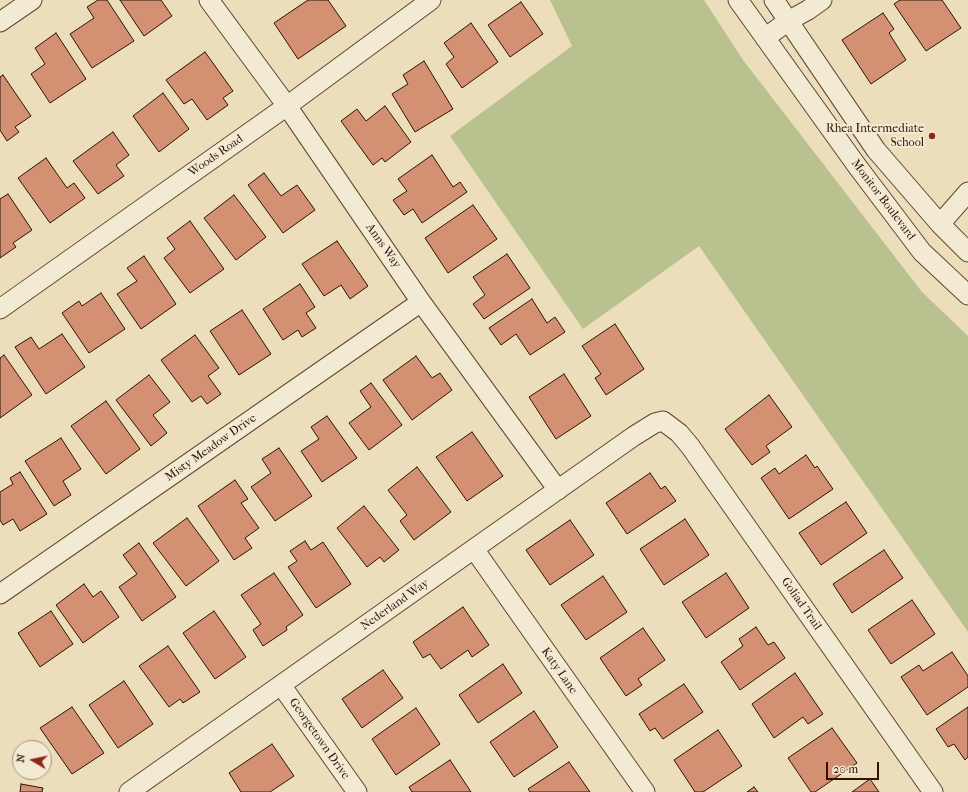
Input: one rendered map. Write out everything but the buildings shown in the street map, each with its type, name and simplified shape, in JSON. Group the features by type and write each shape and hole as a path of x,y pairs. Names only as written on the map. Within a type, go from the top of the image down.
{"street":[{"path":"0,22 32,0"},
{"name":"Anns Way","path":"209,0 287,106 421,302 558,490"},
{"name":"Woods Road","path":"0,309 287,106 431,0"},
{"name":"Monitor Boulevard","path":"738,0 857,166 922,252 968,295"},
{"name":"Monitor Boulevard","path":"774,0 876,150 940,224 968,252"},
{"path":"765,38 788,21 822,0"},
{"path":"940,224 968,192"},
{"name":"Misty Meadow Drive","path":"0,594 421,302"},
{"name":"Nederland Way","path":"129,792 654,423 663,421"},
{"name":"Goliad Trail","path":"663,421 679,433 690,446 933,792"},
{"name":"Katy Lane","path":"474,549 645,792"},
{"name":"Georgetown Drive","path":"281,685 358,792"}],"green space":[{"path":"550,0 704,0 743,60 922,292 968,336 968,632 699,246 583,329 450,136 572,46"}],"place":[{"name":"Rhea Intermediate School","path":"932,136"}]}
